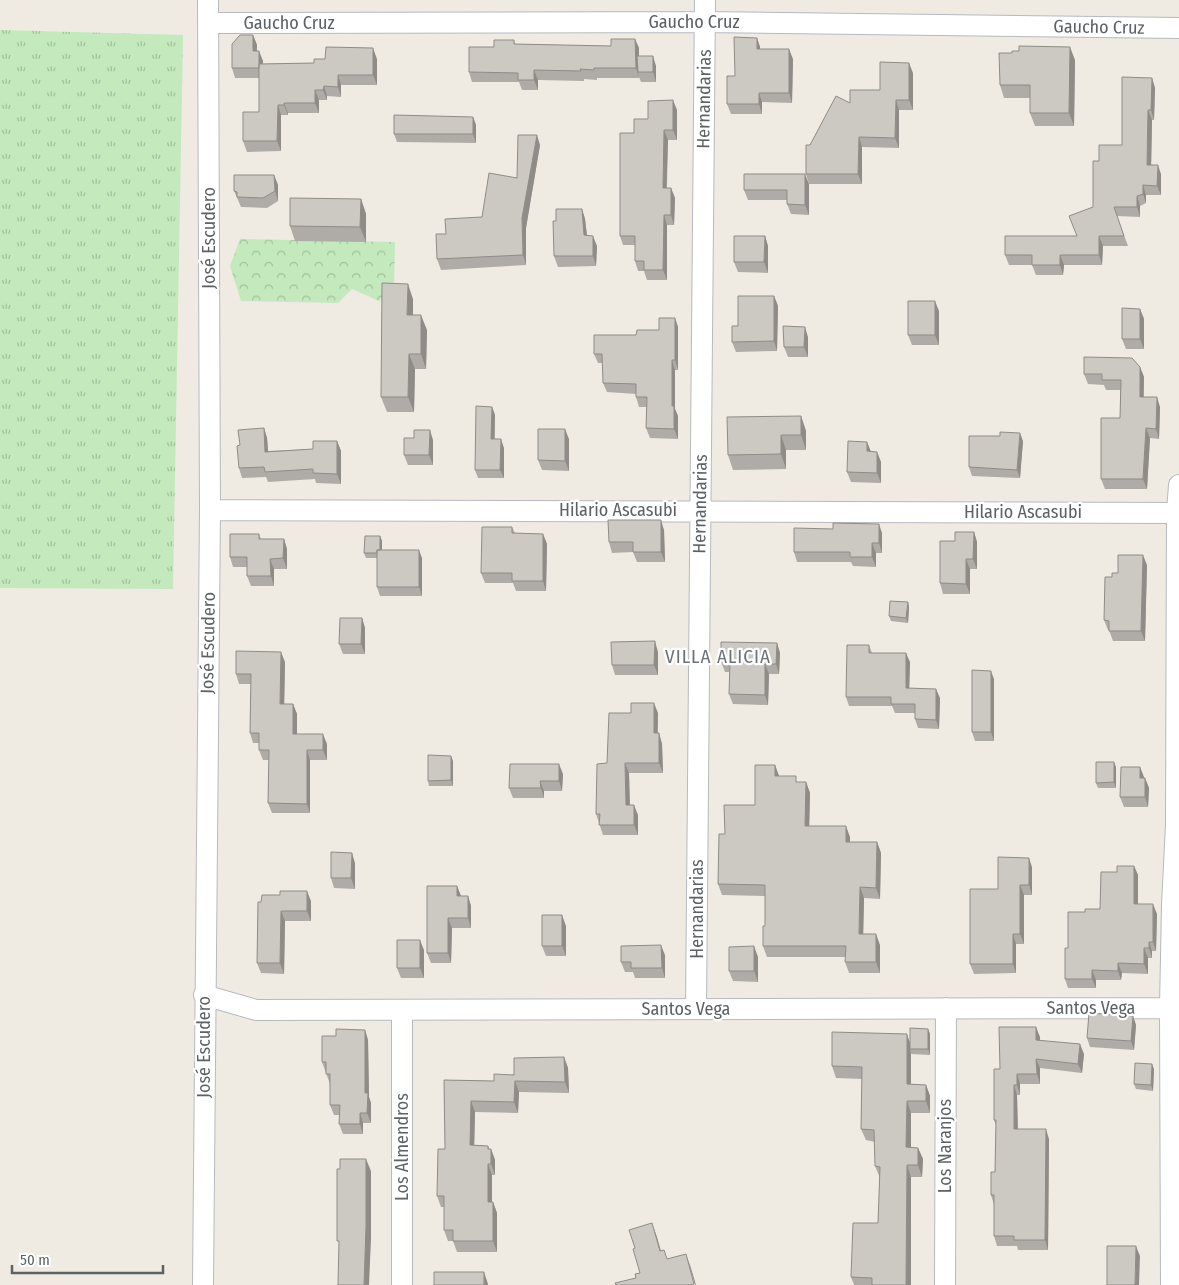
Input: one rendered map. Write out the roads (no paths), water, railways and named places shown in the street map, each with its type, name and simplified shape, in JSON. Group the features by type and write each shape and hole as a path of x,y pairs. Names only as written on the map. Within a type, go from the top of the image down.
{"street":[{"name":"José Escudero","path":"203,1285 204,995 210,510 208,0"},
{"name":"Hernandarias","path":"696,1009 705,0"},
{"name":"Gaucho Cruz","path":"208,23 705,22 1179,28"},
{"path":"1171,1285 1170,1008 1176,824 1179,485"},
{"name":"Hilario Ascasubi","path":"210,510 1178,512"},
{"name":"Santos Vega","path":"204,995 256,1010 1170,1008"},
{"name":"Los Naranjos","path":"945,1285 946,1008"},
{"name":"Los Almendros","path":"402,1010 402,1285"}],"district":[{"name":"VILLA ALICIA","path":"718,656"}]}
